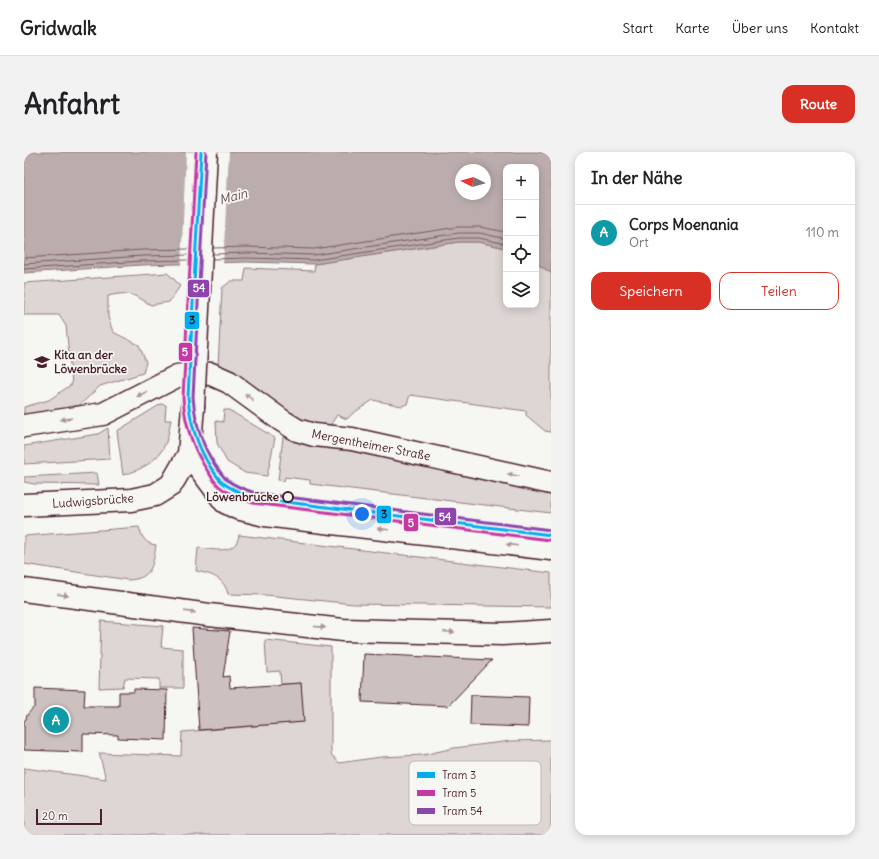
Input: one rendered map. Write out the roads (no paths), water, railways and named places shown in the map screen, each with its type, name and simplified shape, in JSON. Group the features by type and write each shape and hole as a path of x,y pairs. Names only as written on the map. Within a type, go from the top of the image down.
{"main road":[{"name":"Ludwigsbrücke","path":"24,505 131,500 156,495 171,485 189,454 193,407 206,152"},
{"name":"Mergentheimer Straße","path":"24,426 103,414 177,376 198,373 211,374 229,382 280,420 297,430 314,435 352,439 551,483"},
{"path":"189,454 225,502 237,508 270,516 551,549"},
{"path":"24,590 209,615 343,630 502,634 551,631"}],"water":[{"name":"Main","path":"24,152 551,152 551,273 539,265 539,164 503,164 503,247 478,242 459,242 315,264 247,262 142,265 24,273"}],"tram line":[{"name":"5","path":"196,152 183,398 188,428 194,446 212,479 231,495 253,503 550,540"},
{"name":"3","path":"201,152 188,397 190,416 198,443 206,460 220,480 230,488 254,498 551,535"},
{"name":"54","path":"206,152 193,397 195,415 202,441 210,457 224,477 233,484 255,493 551,530"}],"place":[{"name":"Kita an der Löwenbrücke","path":"42,362"},
{"name":"Löwenbrücke","path":"288,497"},
{"name":"Corps Moenania","path":"56,720"}]}
